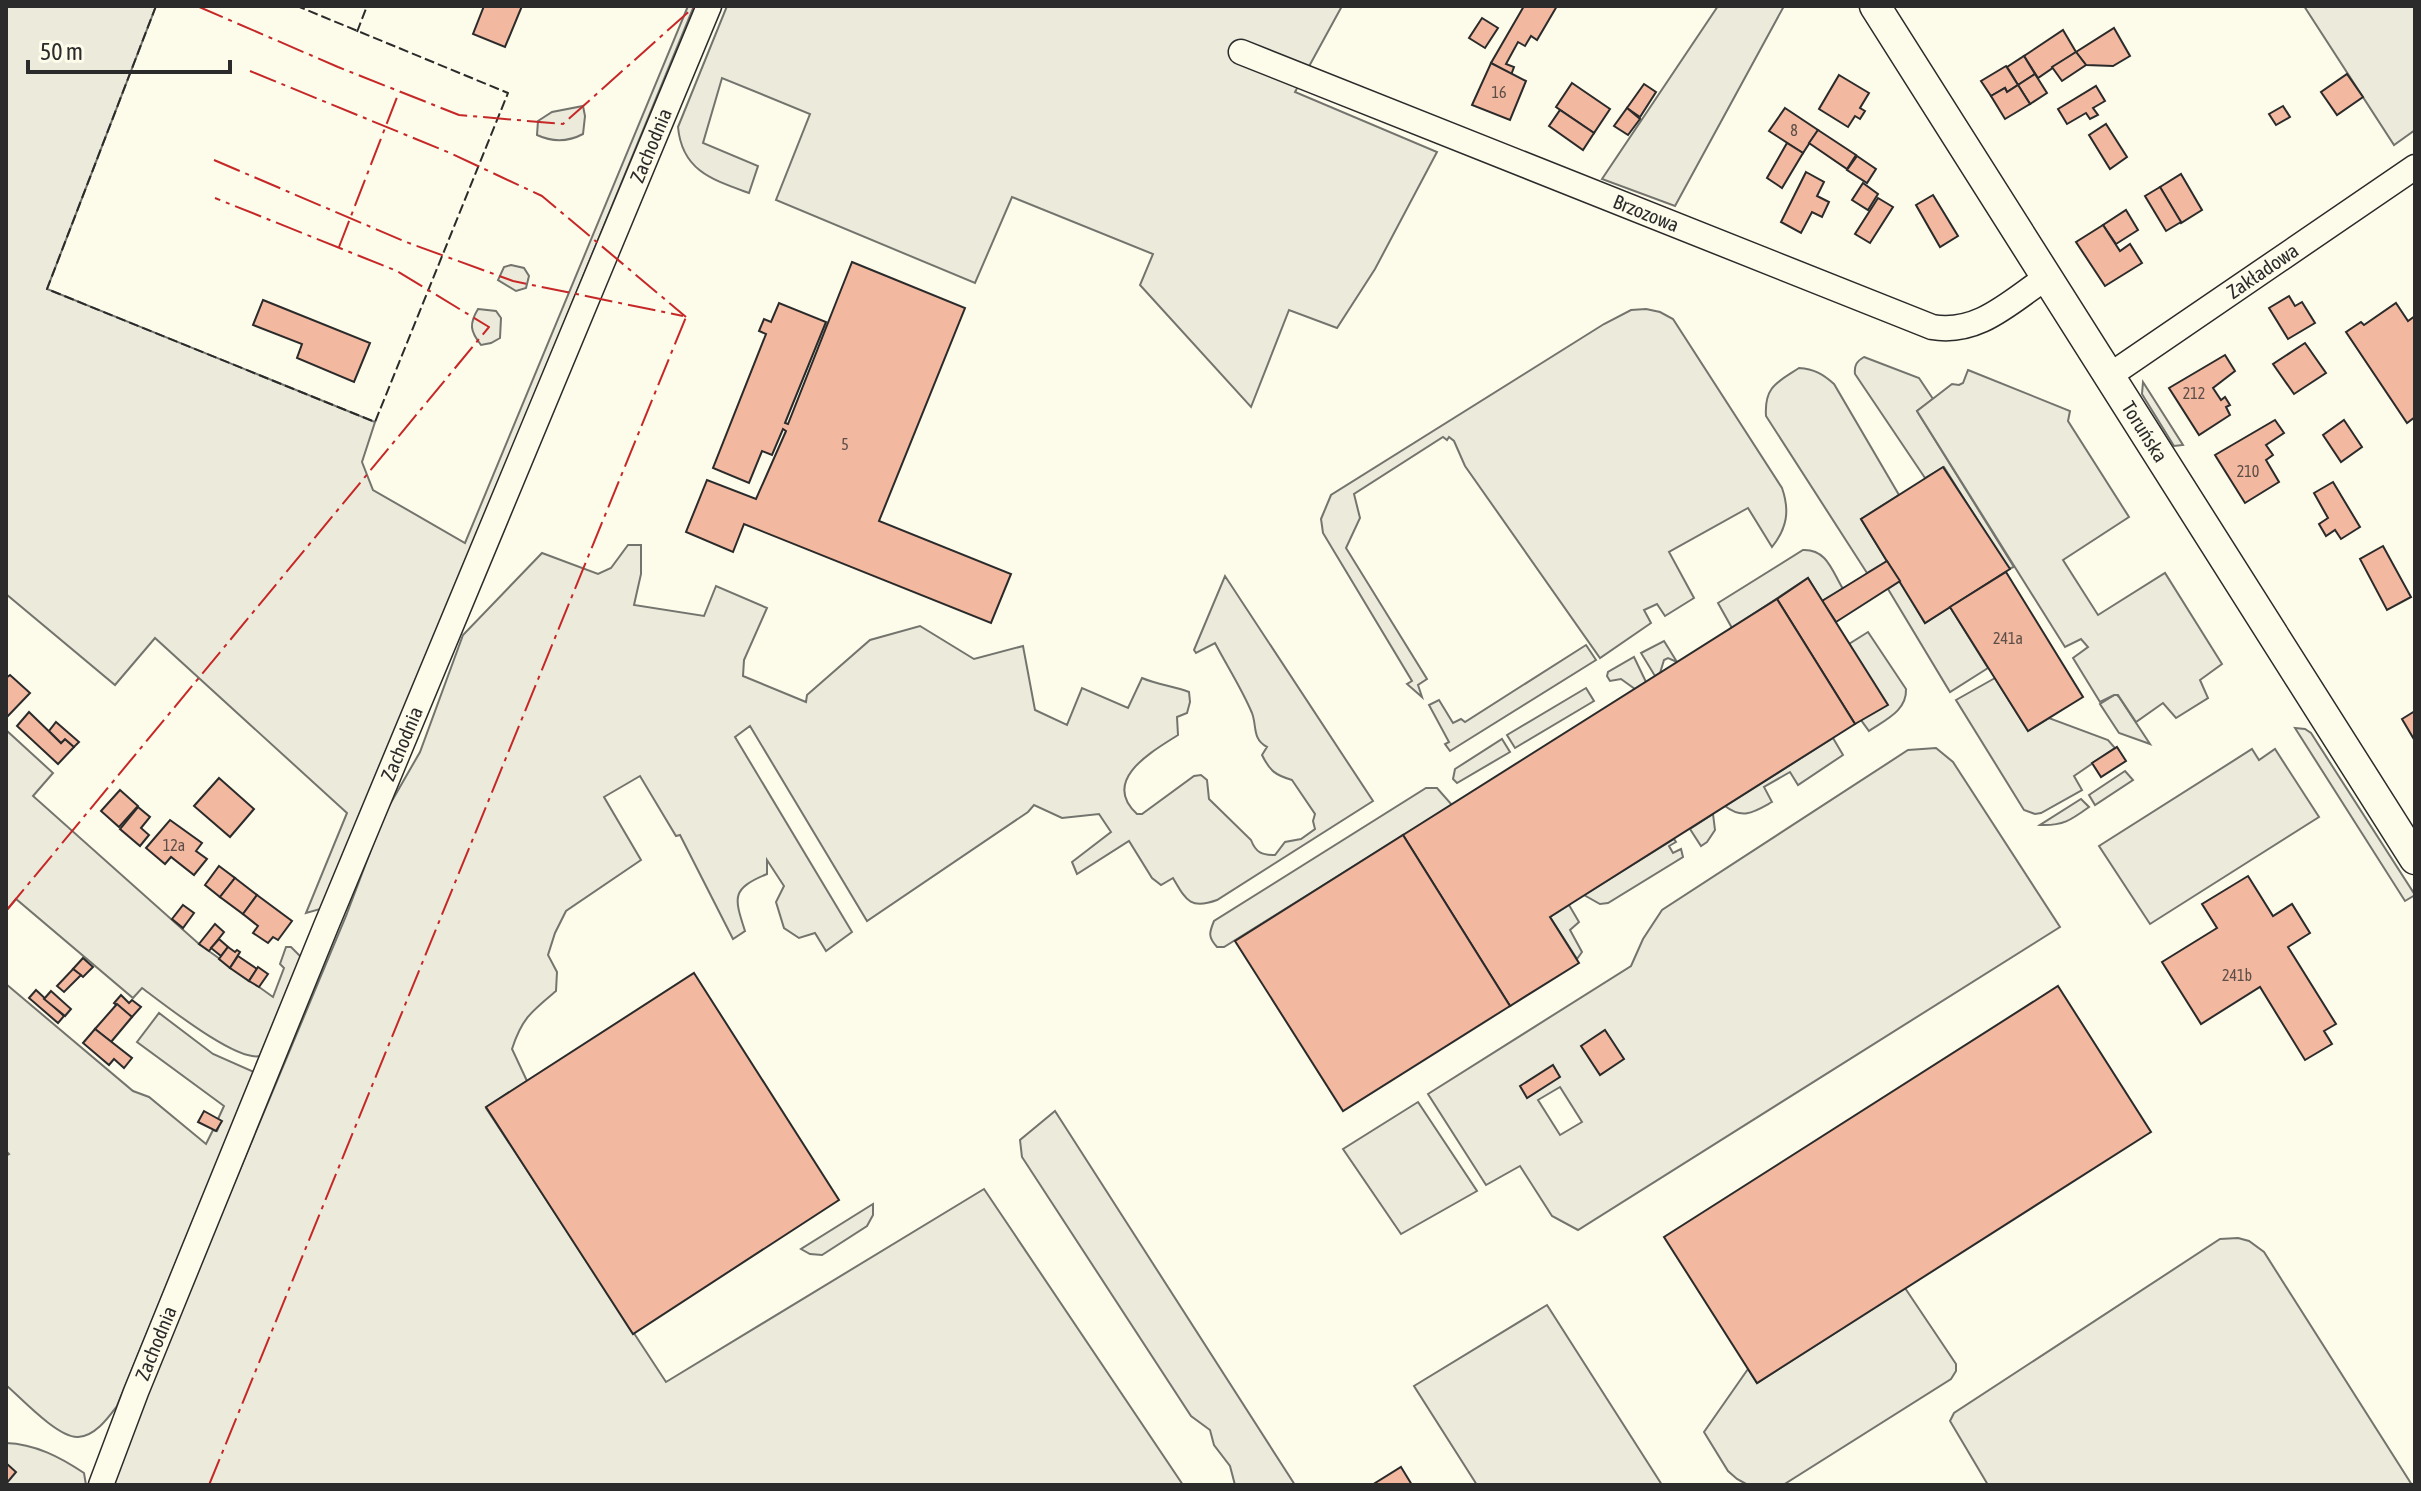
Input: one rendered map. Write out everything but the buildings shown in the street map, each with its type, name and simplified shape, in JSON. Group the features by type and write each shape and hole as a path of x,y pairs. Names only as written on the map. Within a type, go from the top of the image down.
{"street":[{"name":"Zachodnia","path":"101,1485 326,926 709,6"},
{"name":"Toruńska","path":"1875,6 2415,859"},
{"name":"Brzozowa","path":"1241,52 1932,327 1955,329 1980,322 2047,277"},
{"name":"Zakładowa","path":"2109,376 2415,167"}],"shaded area":[{"path":"6,6 156,6 47,289 375,422 362,462 373,490 465,543 688,6 694,6 324,908 306,913 347,813 155,638 115,685 6,594"},
{"path":"727,6 1342,6 1295,92 1437,152 1375,269 1337,328 1289,310 1251,407 1140,285 1153,254 1012,197 975,283 776,200 810,114 722,78 703,143 758,166 749,193 702,172 686,154 678,127"},
{"path":"1718,6 1784,6 1675,206 1602,179"},
{"path":"2304,6 2415,6 2415,130 2394,145"},
{"path":"583,106 583,134 560,140 537,135 538,121 552,112"},
{"path":"504,267 524,268 529,276 526,288 516,291 498,280"},
{"path":"478,309 496,311 501,318 500,338 491,343 481,345 473,331 472,323"},
{"path":"1646,309 1673,319 1782,488 1786,519 1777,540 1772,547 1748,508 1669,552 1694,598 1665,616 1657,604 1644,610 1651,623 1600,658 1465,466 1454,441 1443,437 1354,494 1360,518 1346,548 1427,679 1418,685 1422,697 1407,684 1412,681 1323,533 1321,519 1331,495 1604,324 1631,310"},
{"path":"1864,357 1919,378 1933,399 1917,411 2014,567 2008,569 1944,467 1925,478 1855,374 1856,364"},
{"path":"1799,368 1818,373 1834,384 1899,495 1861,519 1887,561 1867,573 1766,416 1770,391"},
{"path":"1968,370 2070,411 2068,421 2129,517 2063,560 2098,615 2165,573 2222,664 2200,680 2208,698 2176,718 2163,703 2136,722 2118,695 2100,702 2073,658 2088,647 2081,639 2065,647 1917,411 1952,384 1963,383"},
{"path":"2143,382 2183,445 2174,446 2142,394"},
{"path":"628,545 641,545 641,574 634,605 704,616 716,586 767,608 744,660 743,676 806,702 807,695 870,640 920,626 974,659 1023,646 1035,710 1067,725 1082,688 1128,708 1142,678 1189,692 1187,713 1177,717 1178,735 1144,758 1127,778 1124,790 1127,802 1137,814 1142,814 1194,776 1201,775 1207,780 1209,799 1251,840 1257,850 1275,855 1285,842 1301,839 1315,829 1315,814 1292,780 1274,772 1262,755 1267,747 1257,736 1248,704 1215,643 1196,653 1194,650 1225,576 1373,801 1217,900 1201,904 1190,901 1173,878 1161,885 1152,878 1129,841 1077,874 1072,862 1111,832 1099,814 1062,818 1034,805 867,921 750,726 735,737 852,932 826,951 815,933 799,938 784,928 776,902 784,886 767,860 767,874 747,884 738,895 745,931 733,939 680,835 676,836 640,776 604,797 641,860 566,911 548,955 557,972 556,991 529,1016 512,1049 527,1081 486,1108 666,1382 984,1189 1183,1485 108,1485 346,916 385,813 420,752 463,635 542,553 598,574 611,568"},
{"path":"1803,550 1823,557 1843,589 1822,601 1808,578 1732,628 1718,603"},
{"path":"1900,581 1925,623 1950,607 1988,668 1950,692 1888,589"},
{"path":"1868,632 1906,689 1899,709 1869,731 1861,720 1849,644"},
{"path":"1664,641 1677,662 1668,658 1664,660 1660,673 1655,676 1641,653"},
{"path":"1586,645 1596,660 1450,751 1445,744 1449,742 1429,705 1439,700 1453,723 1461,719 1465,722"},
{"path":"1634,657 1646,682 1635,689 1621,679 1610,681 1608,672"},
{"path":"1995,678 2028,731 2049,718 2108,740 2115,748 2074,776 2082,790 2041,813 2024,810 1956,700"},
{"path":"1586,688 1594,701 1515,748 1507,735"},
{"path":"2116,694 2150,744 2119,733 2100,704"},
{"path":"2295,728 2311,733 2415,895 2405,901"},
{"path":"6,730 53,773 33,796 199,944 273,997 284,968 280,964 286,947 291,947 301,957 260,1056 235,1050 218,1041 142,988 133,998 16,899 6,911"},
{"path":"1833,738 1843,755 1798,785 1790,772 1764,787 1772,802 1743,814 1725,806"},
{"path":"1502,739 1510,752 1457,783 1453,779 1455,769"},
{"path":"1936,748 1953,762 2060,927 1578,1230 1552,1216 1520,1166 1486,1185 1428,1094 1631,966 1643,939 1662,910 1908,750","holes":["1560,1087 1582,1122 1560,1135 1538,1100"]},
{"path":"2252,749 2259,760 2275,749 2319,817 2150,924 2099,846"},
{"path":"2125,771 2133,780 2095,805 2089,795"},
{"path":"1426,788 1437,788 1452,805 1224,947 1214,944 1210,935 1214,921"},
{"path":"2081,799 2089,807 2077,815 2061,823 2040,825"},
{"path":"1713,814 1715,830 1701,846 1690,829"},
{"path":"1674,839 1676,842 1669,846 1673,853 1681,849 1683,857 1608,903 1600,904 1584,895"},
{"path":"1569,905 1579,922 1570,930 1582,952 1577,959 1550,917"},
{"path":"6,984 133,1091 149,1097 206,1144 213,1130 217,1131 224,1106 137,1042 159,1013 213,1054 254,1072 117,1406 95,1430 78,1437 51,1425 6,1385 6,1156 9,1154 6,1151"},
{"path":"1418,1102 1477,1191 1401,1234 1343,1149"},
{"path":"1055,1111 1295,1485 1235,1485 1230,1466 1214,1445 1210,1430 1191,1416 1022,1157 1020,1140"},
{"path":"873,1204 873,1215 867,1226 822,1255 801,1249"},
{"path":"2220,1239 2249,1241 2264,1252 2412,1485 1988,1485 1950,1421 1954,1413"},
{"path":"1905,1288 1956,1364 1951,1379 1783,1485 1748,1485 1728,1471 1704,1432 1748,1369 1757,1383"},
{"path":"1547,1305 1662,1485 1477,1485 1414,1386"},
{"path":"6,1443 27,1446 56,1457 84,1473 86,1485 6,1485"}],"fence":[{"path":"156,6 47,289 375,422 508,93 297,6"},
{"path":"357,32 367,6"}],"power":[{"path":"197,6 459,115 563,124 695,6"},
{"path":"250,71 450,153 542,196 686,317"},
{"path":"339,247 399,92"},
{"path":"214,160 406,242 513,281 683,316"},
{"path":"6,911 489,327 397,271 215,198"},
{"path":"209,1485 686,317"}]}
